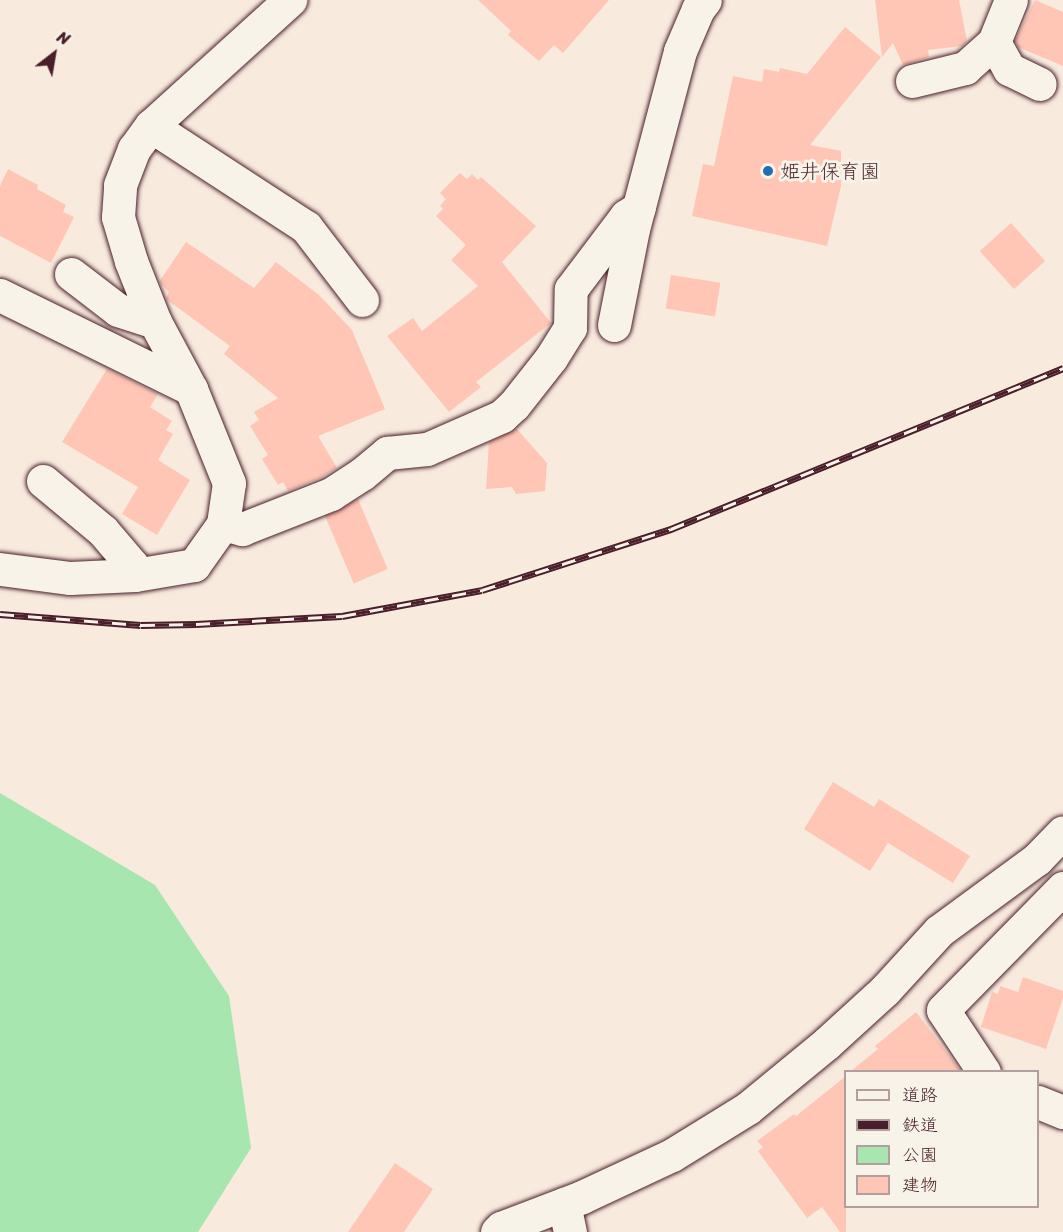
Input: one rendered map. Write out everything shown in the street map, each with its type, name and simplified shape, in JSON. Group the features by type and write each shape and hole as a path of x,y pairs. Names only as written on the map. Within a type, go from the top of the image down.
{"street":[{"path":"0,569 69,578 135,575 194,565 223,524 229,483 191,389 155,322 131,261 118,218 120,185 134,149 151,126 290,0"},
{"path":"614,325 639,208 680,51 698,9 705,0"},
{"path":"912,81 965,69 994,42 1011,0"},
{"path":"994,42 1009,69 1040,84"},
{"path":"151,126 306,227 362,300"},
{"path":"223,524 242,529 253,525 331,494 362,474 387,453 427,449 502,416 514,405 551,358 570,328 571,289 626,216 639,208"},
{"path":"71,274 118,310 155,322"},
{"path":"0,295 191,389"},
{"path":"43,481 103,531 132,565 135,575"},
{"path":"497,1232 501,1228 567,1218 748,1108 827,1043 885,990 939,932 1037,859 1063,832"},
{"path":"983,1070 943,1010 1063,888"},
{"path":"1039,1101 1063,1112"}],"green space":[{"path":"0,793 155,885 229,996 251,1148 198,1232 0,1232"}],"building":[{"path":"478,0 609,0 563,53 554,45 539,61 508,35 511,31"},
{"path":"875,0 959,0 967,41 962,46 928,50 929,57 903,65 893,43 882,57"},
{"path":"1035,0 1063,12 1063,66 1018,47 1015,41"},
{"path":"845,27 881,57 810,145 841,151 841,186 827,246 692,216 703,164 714,166 733,76 762,82 764,69 779,72 780,68 807,74"},
{"path":"8,169 38,185 37,189 66,205 63,212 74,217 51,263 0,236 0,186"},
{"path":"460,173 467,179 472,174 478,180 481,177 536,226 502,262 551,323 476,382 481,387 449,412 387,336 413,318 422,331 478,286 451,260 466,245 436,216 443,209 440,206 446,199 440,193"},
{"path":"1011,223 1045,261 1014,289 980,251"},
{"path":"186,242 254,288 276,262 319,295 352,330 385,409 318,436 337,468 288,491 283,482 278,485 262,459 268,455 250,426 259,420 254,412 278,398 224,354 230,346 166,299 169,292 159,282"},
{"path":"671,275 720,283 715,316 666,309"},
{"path":"107,369 158,394 150,407 172,421 166,430 173,434 158,460 190,480 157,535 122,514 138,487 62,442"},
{"path":"516,428 547,463 545,491 516,494 512,487 486,489 489,442"},
{"path":"358,499 388,569 354,583 324,513"},
{"path":"833,782 874,807 879,799 970,856 953,883 888,843 870,871 804,829"},
{"path":"1023,977 1063,991 1063,998 1046,1049 981,1027 992,992 998,994 1000,986 1018,992"},
{"path":"916,1012 960,1070 852,1070 878,1049 875,1046"},
{"path":"844,1078 846,1232 840,1232 822,1207 807,1218 758,1151 763,1147 757,1141 794,1114 796,1116"},
{"path":"395,1163 433,1189 404,1232 348,1232"}],"railway":[{"path":"0,614 141,625 196,624 342,616 482,590 671,529 1063,368"}],"place":[{"name":"姫井保育園","path":"768,171"}]}
